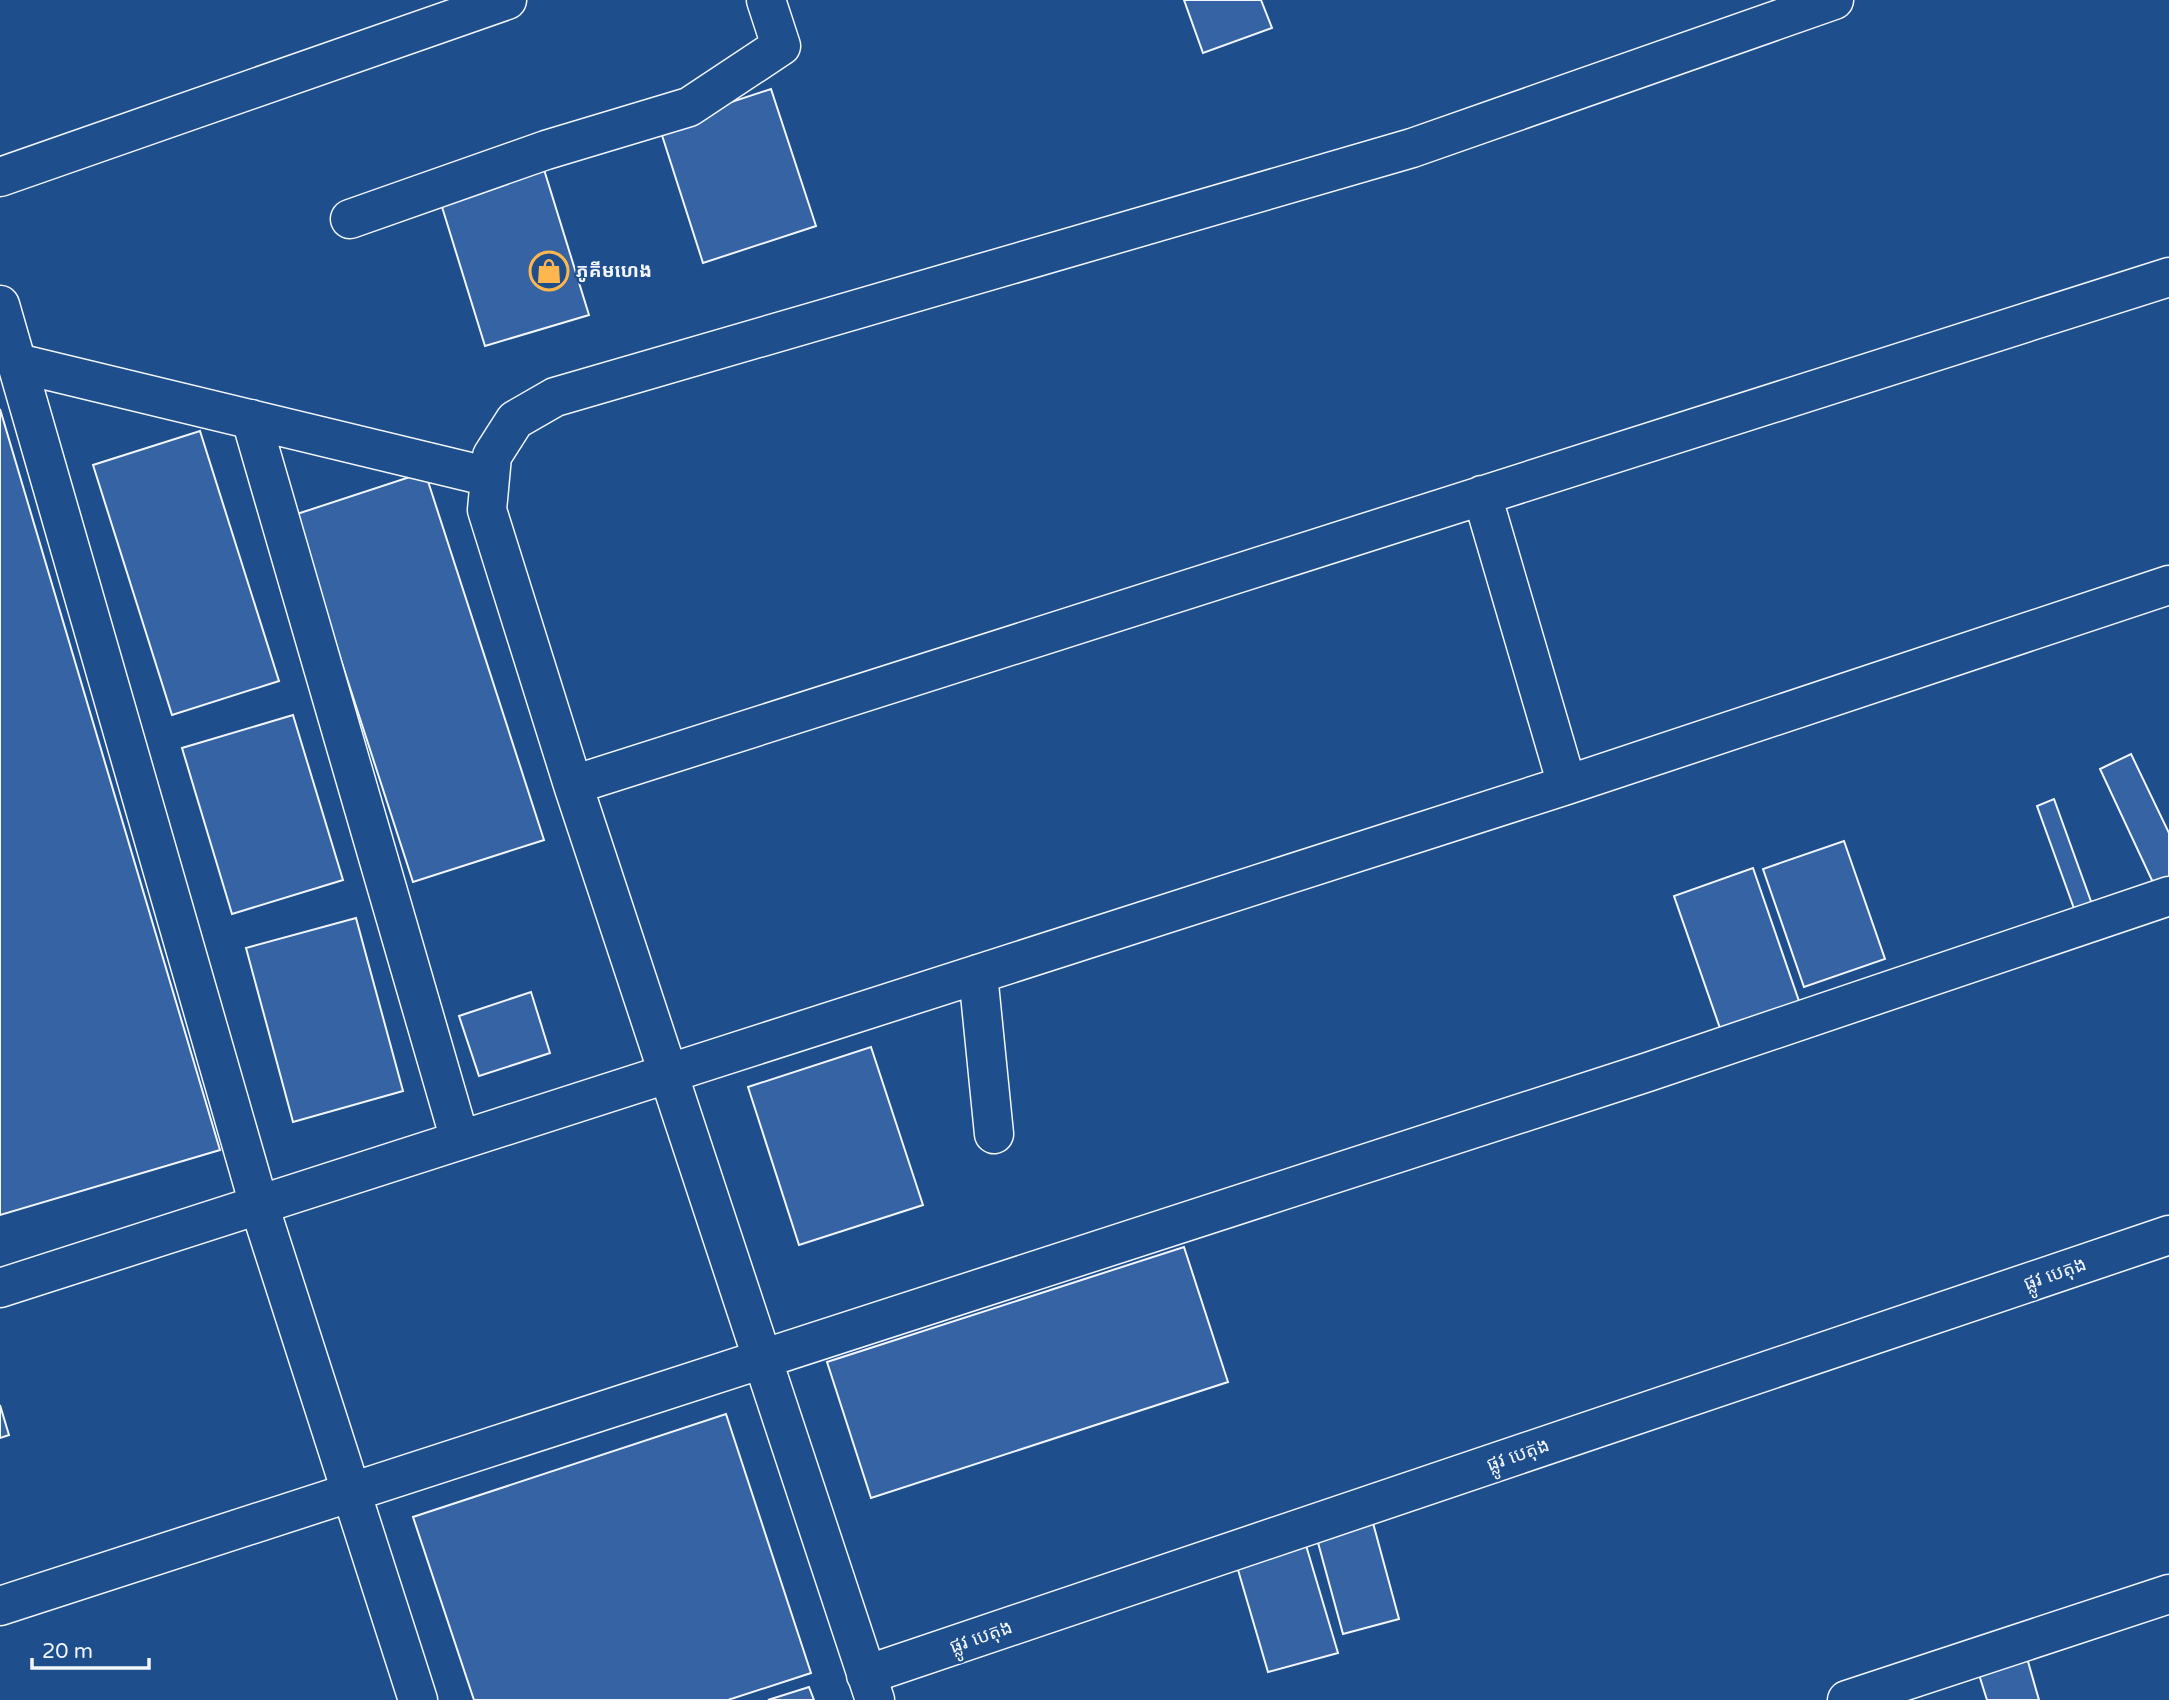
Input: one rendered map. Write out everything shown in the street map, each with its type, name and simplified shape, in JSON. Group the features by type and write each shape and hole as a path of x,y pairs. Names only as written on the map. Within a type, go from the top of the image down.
{"street":[{"path":"0,177 507,0"},
{"path":"350,219 546,150 690,107 781,46 766,0"},
{"path":"871,1688 573,785 487,510 492,456 516,420 555,397 1412,148 1834,0"},
{"path":"573,785 2169,277"},
{"path":"0,304 259,1205 418,1700"},
{"path":"17,363 490,477"},
{"path":"251,419 460,1140"},
{"path":"1482,495 1567,785"},
{"path":"0,1288 1567,785 2169,585"},
{"path":"0,1606 1648,1072 2169,896"},
{"path":"978,974 994,1134"},
{"name":"ផ្លូវ បេតុង","path":"871,1688 2169,1235"},
{"path":"1847,1700 2169,1594"}],"building":[{"path":"1184,0 1261,0 1272,28 1203,53"},
{"path":"771,89 816,226 703,263 659,126"},
{"path":"542,163 589,315 485,346 438,194"},
{"path":"0,409 220,1150 0,1215"},
{"path":"200,431 279,681 172,715 93,465"},
{"path":"425,472 544,840 413,882 294,515"},
{"path":"293,715 343,880 232,914 182,748"},
{"path":"2131,754 2169,833 2169,883 2156,889 2100,769"},
{"path":"2054,799 2093,907 2076,914 2037,806"},
{"path":"1844,841 1885,959 1804,987 1763,869"},
{"path":"1753,868 1801,1007 1722,1034 1674,896"},
{"path":"356,918 403,1091 293,1122 246,948"},
{"path":"531,992 550,1053 479,1076 459,1016"},
{"path":"871,1047 923,1205 799,1245 748,1087"},
{"path":"1184,1247 1228,1382 871,1498 827,1362"},
{"path":"0,1405 9,1435 0,1438"},
{"path":"726,1414 811,1673 728,1700 474,1700 413,1517"},
{"path":"1373,1523 1399,1619 1343,1634 1317,1539"},
{"path":"1305,1542 1338,1653 1268,1672 1236,1563"},
{"path":"2025,1651 2039,1700 1987,1700 1976,1665"},
{"path":"809,1687 814,1700 768,1700"}],"place":[{"name":"ភូគីមហេង","path":"549,271"}]}
